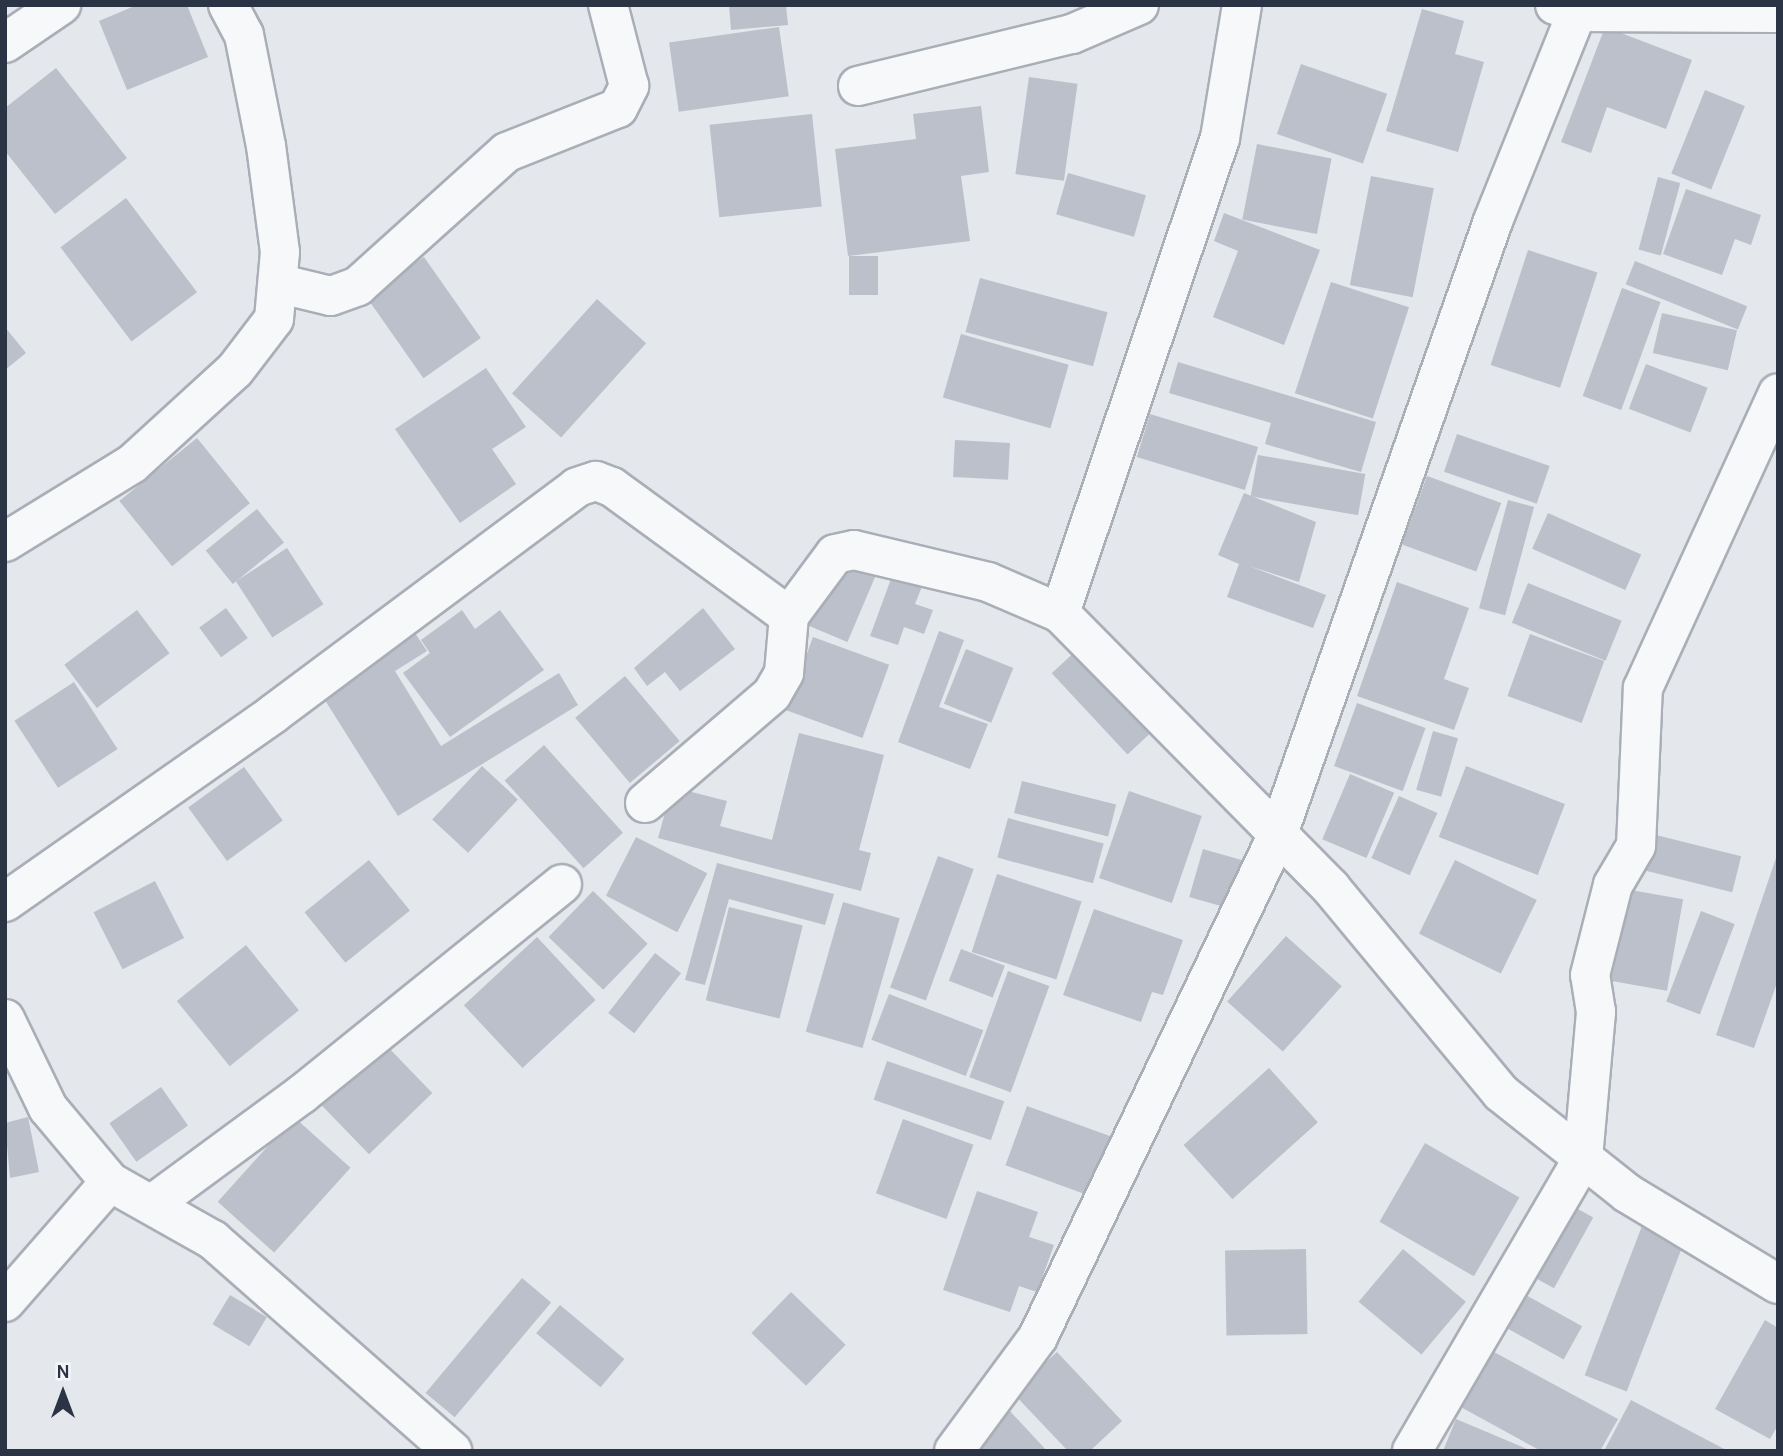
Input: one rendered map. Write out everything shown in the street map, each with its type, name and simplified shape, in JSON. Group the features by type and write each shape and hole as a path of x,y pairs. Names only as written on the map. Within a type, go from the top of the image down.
{"street":[{"path":"5,43 61,5"},
{"path":"5,542 132,464 235,370 274,319 281,284 266,146 243,35 228,5"},
{"path":"281,284 331,296 358,286 507,152 618,108 629,86 608,5"},
{"path":"858,86 1072,34 1139,5"},
{"path":"1060,613 1220,138 1234,87 1242,5"},
{"path":"954,1451 1038,1338 1278,834 1566,8 1778,13"},
{"path":"1412,1451 1583,1158 1596,1012 1590,975 1613,885 1636,846 1636,733 1643,688 1778,393"},
{"path":"5,902 273,714 577,487 596,481 612,487 789,616"},
{"path":"645,803 772,694 784,673 789,616 821,567 854,550 968,575 1060,613 1360,920 1475,1070 1627,1193 1778,1284"},
{"path":"155,1202 302,1094 562,884"},
{"path":"5,1019 48,1108 110,1182 155,1202 213,1240 452,1451"},
{"path":"5,1302 110,1182"}],"building":[{"path":"137,5 187,5 208,57 127,90 99,21"},
{"path":"729,5 786,5 788,25 731,30"},
{"path":"1422,9 1464,21 1455,54 1484,62 1458,152 1386,131"},
{"path":"779,27 789,96 679,112 669,42"},
{"path":"1605,27 1692,60 1666,129 1607,107 1591,153 1561,142"},
{"path":"1301,64 1387,94 1363,164 1277,134"},
{"path":"56,68 127,158 55,214 5,151 5,108"},
{"path":"1029,77 1078,84 1064,181 1015,174"},
{"path":"1705,90 1745,106 1711,190 1671,173"},
{"path":"981,106 989,172 961,176 970,241 848,256 835,149 916,139 913,114"},
{"path":"812,114 822,206 719,217 710,125"},
{"path":"1257,144 1332,159 1317,234 1242,220"},
{"path":"1068,173 1146,195 1134,237 1056,214"},
{"path":"1371,176 1434,188 1413,297 1350,285"},
{"path":"1658,177 1680,183 1661,255 1639,249"},
{"path":"1686,189 1761,215 1751,245 1735,239 1722,275 1663,254"},
{"path":"126,198 197,292 132,342 61,247"},
{"path":"1224,213 1320,250 1284,345 1213,317 1238,251 1214,241"},
{"path":"1528,250 1597,273 1560,388 1491,365"},
{"path":"849,256 878,256 878,295 849,295"},
{"path":"424,257 481,338 423,378 367,297"},
{"path":"1635,261 1747,306 1738,330 1626,284"},
{"path":"980,278 1108,312 1093,366 966,332"},
{"path":"1331,282 1409,307 1373,419 1295,393"},
{"path":"1622,288 1661,302 1621,410 1583,396"},
{"path":"597,299 646,343 561,438 512,393"},
{"path":"1662,313 1737,330 1728,370 1653,353"},
{"path":"5,327 26,353 5,370"},
{"path":"961,334 1069,365 1050,428 943,397"},
{"path":"1178,362 1376,422 1361,472 1265,444 1271,423 1169,393"},
{"path":"1646,364 1708,388 1690,432 1629,409"},
{"path":"486,368 526,427 492,449 516,484 460,523 395,429"},
{"path":"1150,414 1258,447 1245,490 1137,457"},
{"path":"1457,434 1550,466 1537,504 1444,472"},
{"path":"197,438 250,503 172,566 119,501"},
{"path":"955,440 1010,443 1008,480 953,477"},
{"path":"1258,455 1365,474 1358,515 1251,496"},
{"path":"1427,476 1501,503 1476,572 1402,545"},
{"path":"1244,493 1316,522 1299,582 1249,566 1326,595 1313,628 1227,597 1239,564 1218,555"},
{"path":"1508,500 1534,507 1505,615 1479,608"},
{"path":"257,509 284,542 233,584 206,551"},
{"path":"1548,513 1641,554 1625,590 1532,549"},
{"path":"287,548 323,604 272,637 236,581"},
{"path":"837,554 878,571 847,642 807,625"},
{"path":"895,568 925,579 915,604 933,610 924,634 904,627 898,645 870,636"},
{"path":"1397,582 1469,608 1444,679 1469,688 1454,730 1357,696"},
{"path":"1528,583 1622,621 1606,661 1512,623"},
{"path":"226,608 248,638 221,657 199,627"},
{"path":"703,608 735,649 680,691 665,672 647,686 634,668"},
{"path":"137,610 169,653 97,708 64,665"},
{"path":"462,610 475,629 500,610 544,670 450,737 403,673 430,653 421,640"},
{"path":"411,627 427,651 395,671 441,746 559,673 578,705 398,816 316,686"},
{"path":"939,631 964,640 939,707 988,724 970,769 898,742"},
{"path":"1530,634 1604,661 1582,723 1507,696"},
{"path":"813,637 889,665 862,738 786,710"},
{"path":"1081,646 1157,727 1127,754 1052,673"},
{"path":"966,649 1013,668 991,723 944,704"},
{"path":"625,676 680,741 630,783 575,718"},
{"path":"74,682 118,749 58,788 14,721"},
{"path":"1357,703 1426,728 1403,791 1334,766"},
{"path":"1433,731 1458,738 1441,797 1416,790"},
{"path":"799,733 884,755 859,850 871,853 861,891 658,838 672,787 727,801 720,826 772,840"},
{"path":"544,745 623,833 584,868 505,780"},
{"path":"482,766 518,799 468,853 432,819"},
{"path":"1466,766 1565,804 1538,875 1439,837"},
{"path":"244,767 283,820 227,861 188,808"},
{"path":"1350,774 1394,793 1366,858 1322,839"},
{"path":"1022,781 1116,804 1108,836 1014,813"},
{"path":"1129,791 1202,816 1172,903 1099,878"},
{"path":"1399,796 1437,813 1410,875 1371,858"},
{"path":"1008,818 1104,844 1093,883 997,858"},
{"path":"1648,833 1741,856 1732,892 1639,869"},
{"path":"636,837 707,873 677,932 606,896"},
{"path":"1203,849 1242,860 1229,908 1189,897"},
{"path":"1777,855 1778,980 1754,1048 1716,1035"},
{"path":"938,856 974,869 926,1001 890,988"},
{"path":"369,860 410,911 345,963 304,912"},
{"path":"1455,860 1537,900 1501,974 1419,934"},
{"path":"717,863 834,894 825,925 729,899 705,985 685,980"},
{"path":"997,874 1082,902 1056,979 972,952"},
{"path":"155,881 184,938 123,969 94,912"},
{"path":"1625,889 1683,899 1667,991 1609,981"},
{"path":"593,891 648,944 603,990 549,937"},
{"path":"843,902 900,918 863,1048 806,1032"},
{"path":"729,907 803,925 780,1019 706,1000"},
{"path":"1094,909 1183,940 1163,995 1152,992 1141,1022 1063,995"},
{"path":"1701,911 1735,924 1700,1014 1666,1002"},
{"path":"1286,936 1342,986 1283,1052 1227,1001"},
{"path":"537,937 596,1000 523,1068 464,1005"},
{"path":"246,945 299,1010 230,1066 177,1001"},
{"path":"961,949 1005,966 993,998 949,981"},
{"path":"655,953 681,973 634,1033 608,1013"},
{"path":"1008,971 1049,986 1011,1092 969,1077"},
{"path":"889,994 983,1030 966,1076 871,1040"},
{"path":"383,1042 432,1093 369,1154 320,1103"},
{"path":"887,1061 1004,1101 991,1140 874,1100"},
{"path":"1269,1068 1318,1122 1232,1199 1184,1145"},
{"path":"161,1087 188,1126 136,1162 109,1123"},
{"path":"1027,1106 1113,1137 1091,1196 1005,1165"},
{"path":"28,1117 39,1172 10,1178 5,1123"},
{"path":"294,1117 350,1168 274,1253 218,1202"},
{"path":"903,1119 973,1145 946,1219 876,1193"},
{"path":"1425,1143 1519,1198 1474,1276 1380,1222"},
{"path":"977,1191 1038,1212 1029,1237 1054,1245 1037,1292 1019,1286 1010,1312 943,1290"},
{"path":"1560,1199 1593,1217 1554,1288 1521,1270"},
{"path":"1642,1226 1684,1242 1627,1391 1585,1375"},
{"path":"1306,1249 1307,1334 1226,1335 1225,1250"},
{"path":"1403,1249 1466,1302 1421,1355 1359,1302"},
{"path":"522,1278 551,1302 455,1417 426,1393"},
{"path":"1513,1288 1582,1326 1564,1360 1495,1321"},
{"path":"791,1292 846,1345 806,1386 751,1333"},
{"path":"230,1295 267,1317 249,1346 212,1324"},
{"path":"560,1305 624,1359 601,1387 536,1333"},
{"path":"1765,1320 1778,1328 1778,1425 1770,1439 1715,1409"},
{"path":"1479,1344 1618,1419 1600,1451 1541,1451 1448,1400"},
{"path":"1057,1352 1122,1421 1090,1451 1068,1451 1013,1393"},
{"path":"1631,1400 1728,1451 1604,1451"},
{"path":"1008,1409 1047,1451 984,1451 974,1439"},
{"path":"1456,1419 1532,1451 1443,1451"}]}
